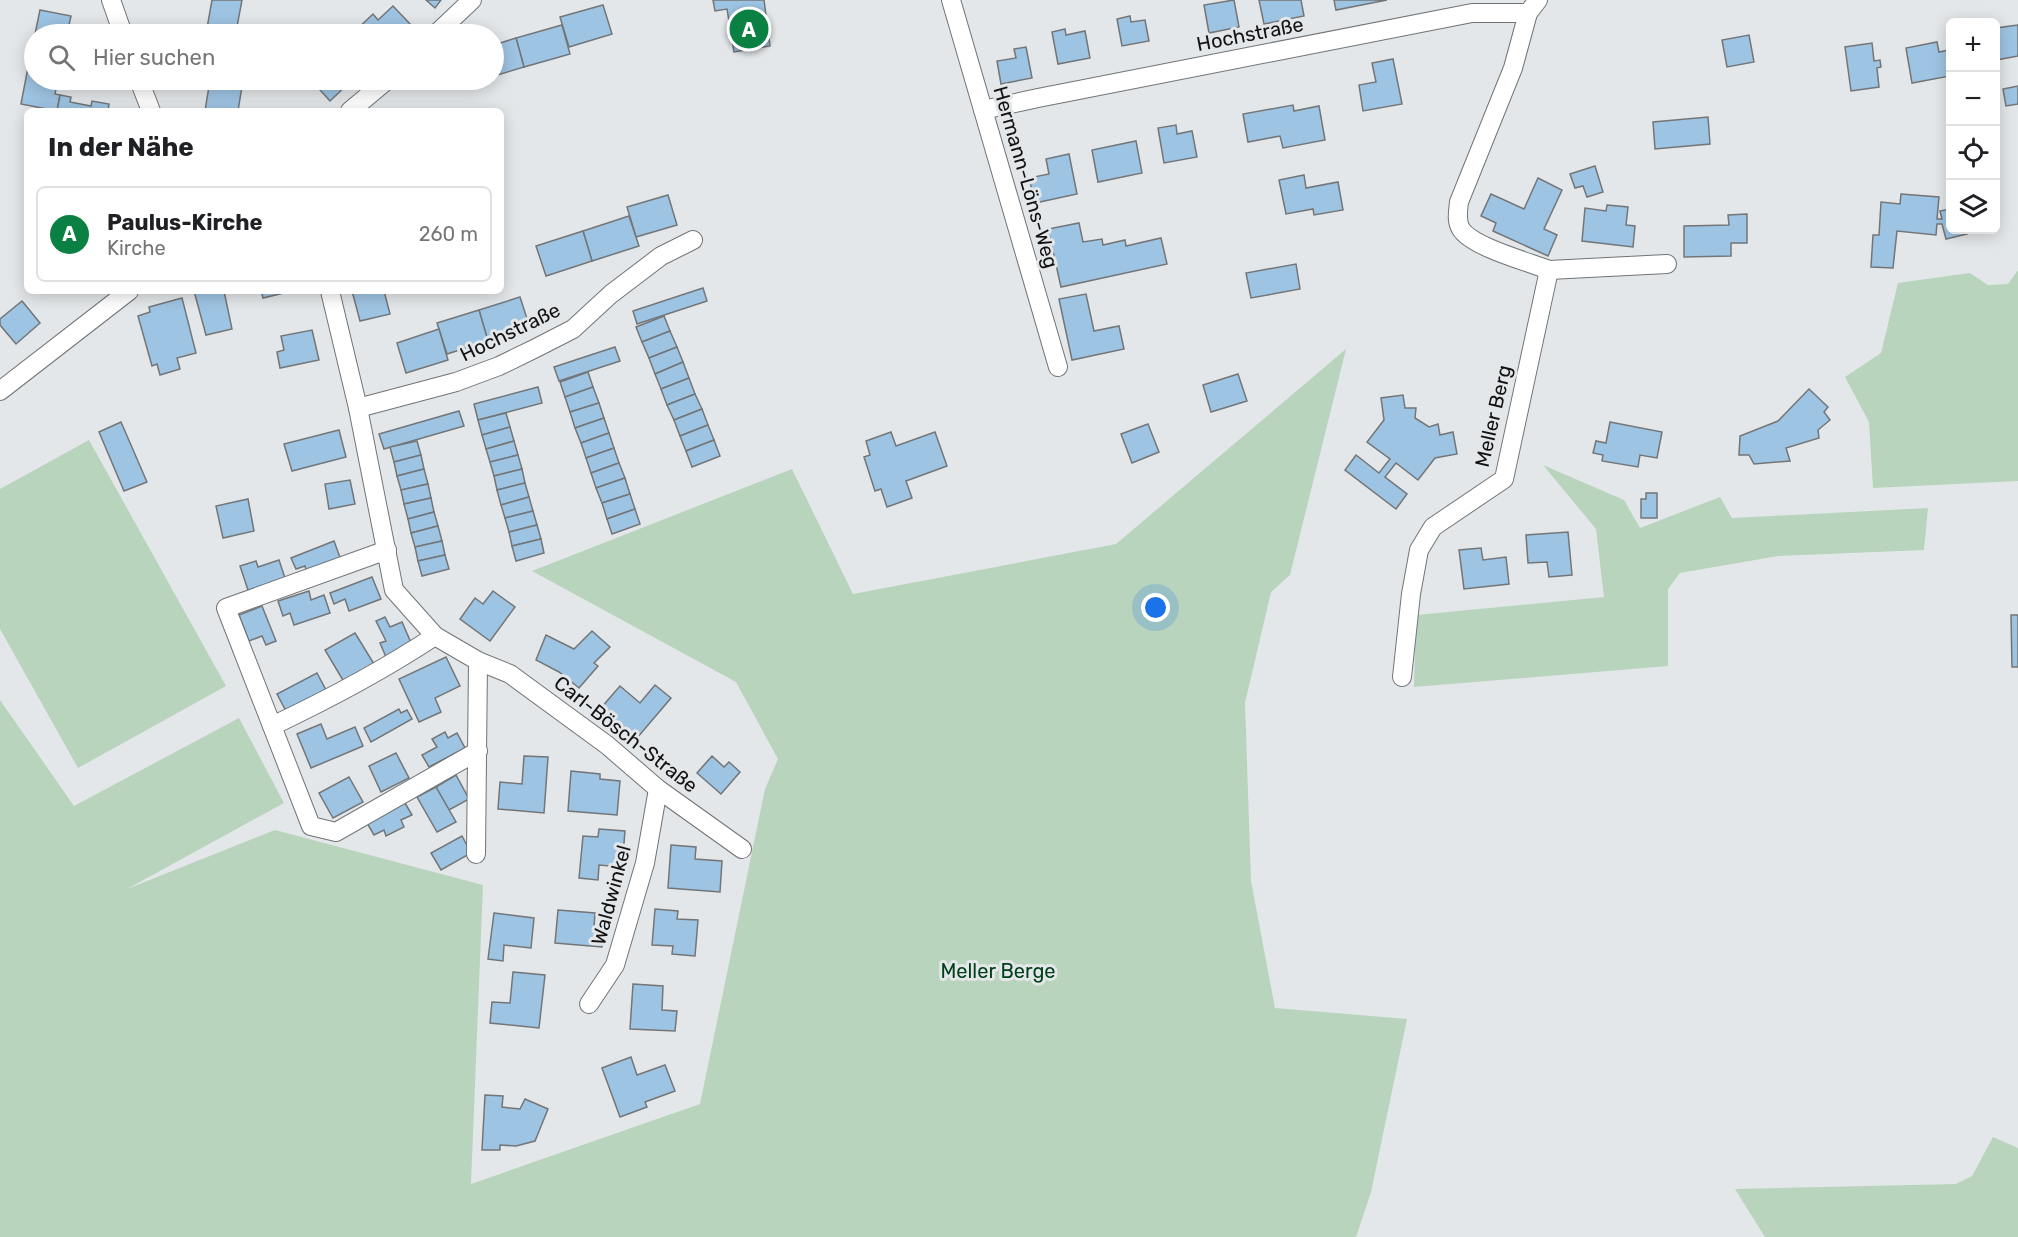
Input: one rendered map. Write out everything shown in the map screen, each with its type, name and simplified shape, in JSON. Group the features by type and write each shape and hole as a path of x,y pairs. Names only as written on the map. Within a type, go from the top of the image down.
{"street":[{"path":"111,0 119,24"},
{"path":"447,24 472,0"},
{"name":"Hermann-Löns-Weg","path":"951,0 1058,367"},
{"path":"1533,7 1513,68 1459,202 1457,218 1461,229 1472,241 1549,270 1667,264"},
{"name":"Hochstraße","path":"983,111 1472,13 1533,7"},
{"path":"144,90 150,108"},
{"path":"354,108 375,90"},
{"name":"Hochstraße","path":"358,408 456,382 499,366 536,348 573,329 611,294 661,256 693,240"},
{"name":"Meller Berg","path":"1402,677 1411,594 1419,550 1433,527 1504,479 1549,270"},
{"path":"0,391 125,294"},
{"name":"Carl-Bösch-Straße","path":"331,294 358,408 394,590 435,636 478,661 510,674 607,746 658,789 742,849"},
{"path":"387,549 226,608 310,826 336,831 478,751"},
{"path":"272,726 341,693 388,667 435,636"},
{"path":"476,854 478,661"},
{"name":"Waldwinkel","path":"589,1004 615,965 645,863 658,789"}],"green space":[{"path":"2018,270 2018,481 1873,488 1869,422 1845,377 1881,353 1898,283 1970,273 1988,285 2008,284"},
{"name":"Meller Berge","path":"1346,349 1290,575 1271,592 1245,703 1251,881 1275,1008 1407,1019 1371,1192 1356,1237 0,1237 0,700 74,806 239,718 284,803 127,889 275,830 483,885 471,1184 700,1104 765,789 778,759 736,682 532,571 792,469 853,594 1116,544"},
{"path":"89,440 226,686 78,768 0,629 0,489"},
{"path":"1543,465 1624,500 1640,528 1720,497 1732,518 1928,508 1924,550 1778,556 1680,573 1668,589 1668,666 1414,687 1416,615 1604,597 1596,529"},
{"path":"1993,1137 2018,1148 2018,1237 1765,1237 1735,1189 1956,1184 1972,1176"}],"building":[{"path":"212,0 242,0 238,24 208,24"},
{"path":"426,0 441,0 435,8"},
{"path":"713,0 764,0 770,46 734,52 727,9 715,11"},
{"path":"1234,0 1239,27 1209,33 1204,5"},
{"path":"1259,0 1301,0 1304,16 1264,24"},
{"path":"1334,0 1387,0 1336,10"},
{"path":"603,5 612,34 569,47 560,17"},
{"path":"393,6 410,24 362,24 373,14 378,20"},
{"path":"40,10 71,16 69,24 37,24"},
{"path":"1130,16 1131,22 1145,20 1149,41 1122,46 1117,19"},
{"path":"562,25 570,54 524,67 516,38"},
{"path":"2018,25 2018,56 2000,59 2000,27"},
{"path":"1065,29 1066,35 1085,31 1090,58 1058,64 1052,32"},
{"path":"1749,35 1754,62 1727,67 1722,40"},
{"path":"516,38 524,67 504,73 504,42"},
{"path":"1937,42 1939,52 1946,51 1946,77 1912,83 1906,48"},
{"path":"1872,43 1874,61 1880,60 1881,67 1877,68 1879,87 1851,91 1845,47"},
{"path":"1026,47 1032,78 1001,84 997,61 1016,58 1014,49"},
{"path":"1393,59 1402,104 1363,111 1359,85 1376,82 1372,63"},
{"path":"2018,86 2018,104 2006,106 2003,89"},
{"path":"24,88 56,90 55,94 60,95 58,108 21,104"},
{"path":"208,90 241,90 238,108 205,108"},
{"path":"320,90 342,90 330,101"},
{"path":"60,95 71,97 70,102 91,106 92,101 109,104 108,108 58,108"},
{"path":"1293,105 1294,111 1319,106 1325,140 1283,148 1280,136 1248,142 1243,114"},
{"path":"1708,117 1710,144 1655,149 1653,122"},
{"path":"1176,125 1177,134 1192,131 1197,157 1164,163 1158,128"},
{"path":"1136,141 1142,173 1098,182 1092,150"},
{"path":"1069,154 1077,194 1035,203 1029,178 1049,174 1046,159"},
{"path":"1595,166 1603,192 1587,197 1583,186 1575,188 1570,174"},
{"path":"1304,175 1306,188 1338,182 1343,210 1314,215 1313,209 1286,214 1279,180"},
{"path":"1538,178 1562,190 1544,229 1557,235 1548,256 1493,231 1496,223 1481,216 1491,194 1524,209"},
{"path":"1901,194 1939,197 1937,219 1942,219 1940,211 1946,210 1946,234 1967,234 1946,239 1942,224 1937,224 1936,235 1897,231 1893,268 1871,267 1873,235 1879,235 1881,202 1900,204"},
{"path":"668,195 677,225 636,237 627,207"},
{"path":"1607,205 1628,207 1626,225 1635,226 1633,247 1582,241 1585,208 1606,211"},
{"path":"1747,214 1747,243 1731,243 1731,256 1684,257 1684,226 1729,225 1728,215"},
{"path":"629,216 639,246 592,261 583,231"},
{"path":"1079,223 1083,242 1102,239 1103,245 1125,240 1126,246 1161,238 1167,264 1061,287 1048,229"},
{"path":"583,231 592,261 546,276 536,246"},
{"path":"1296,264 1300,289 1251,298 1246,273"},
{"path":"703,288 707,301 637,324 633,311"},
{"path":"195,294 225,294 232,329 206,335"},
{"path":"262,294 280,294 263,298"},
{"path":"353,294 385,294 390,314 360,321"},
{"path":"1086,294 1094,331 1119,326 1124,349 1072,360 1059,299"},
{"path":"520,297 530,328 488,341 479,310"},
{"path":"182,298 196,353 177,358 180,369 160,375 157,364 152,366 138,316 150,312 149,307"},
{"path":"22,301 40,323 16,344 0,325 0,319"},
{"path":"479,310 488,341 447,354 437,323"},
{"path":"664,316 670,331 642,342 636,327"},
{"path":"439,329 448,360 406,373 397,343"},
{"path":"312,330 319,360 280,368 277,352 284,350 281,336"},
{"path":"670,331 677,347 649,358 642,342"},
{"path":"615,347 620,361 559,381 554,367"},
{"path":"677,347 683,362 655,374 649,358"},
{"path":"683,362 689,378 661,389 655,374"},
{"path":"588,372 593,387 565,397 560,382"},
{"path":"1238,374 1247,401 1211,412 1203,385"},
{"path":"689,378 695,394 667,405 661,389"},
{"path":"538,387 542,403 478,420 474,404"},
{"path":"593,387 599,403 570,412 565,397"},
{"path":"1809,389 1828,407 1824,412 1830,420 1818,430 1819,438 1786,448 1790,461 1754,464 1749,455 1739,455 1740,436 1778,421"},
{"path":"695,394 702,409 674,420 667,405"},
{"path":"1403,395 1405,408 1416,408 1415,418 1429,427 1438,424 1440,435 1453,432 1457,454 1435,458 1418,480 1396,463 1385,477 1407,494 1396,509 1345,470 1356,455 1379,473 1390,459 1367,442 1384,420 1381,398"},
{"path":"599,403 604,418 575,428 570,412"},
{"path":"702,409 708,425 680,436 674,420"},
{"path":"459,411 464,426 384,449 379,434"},
{"path":"506,413 510,427 482,435 478,420"},
{"path":"604,418 609,433 581,443 575,428"},
{"path":"121,422 147,482 124,491 99,432"},
{"path":"1610,422 1662,432 1657,458 1640,455 1638,467 1602,461 1603,455 1593,453 1596,441 1606,443"},
{"path":"1148,424 1159,452 1132,463 1121,434"},
{"path":"708,425 714,440 686,451 680,436"},
{"path":"510,427 514,441 486,449 482,435"},
{"path":"339,430 346,457 292,471 284,444"},
{"path":"891,432 896,446 935,432 947,466 906,481 912,498 887,507 881,489 875,491 864,457 870,455 866,441"},
{"path":"609,433 614,448 586,458 581,443"},
{"path":"714,440 720,456 692,467 686,451"},
{"path":"417,441 421,455 394,462 390,447"},
{"path":"514,441 518,455 490,462 486,449"},
{"path":"614,448 619,463 591,473 586,458"},
{"path":"421,455 424,469 397,476 394,462"},
{"path":"518,455 522,469 494,476 490,462"},
{"path":"619,463 625,478 596,488 591,473"},
{"path":"424,469 428,484 401,490 397,476"},
{"path":"522,469 525,483 497,490 494,476"},
{"path":"625,478 630,494 602,503 596,488"},
{"path":"350,480 355,504 329,509 325,484"},
{"path":"525,483 529,497 501,505 497,490"},
{"path":"428,484 431,498 404,504 401,490"},
{"path":"1646,493 1657,493 1657,518 1641,518 1641,499 1646,499"},
{"path":"630,494 635,509 607,519 602,503"},
{"path":"529,497 533,511 505,518 501,505"},
{"path":"431,498 434,512 408,519 404,504"},
{"path":"248,499 254,531 223,538 216,506"},
{"path":"635,509 640,524 612,534 607,519"},
{"path":"533,511 537,525 509,532 505,518"},
{"path":"434,512 438,526 411,533 408,519"},
{"path":"537,525 541,539 512,546 509,532"},
{"path":"438,526 442,541 415,547 411,533"},
{"path":"1568,532 1572,575 1549,577 1547,562 1528,563 1526,535"},
{"path":"541,539 544,553 516,561 512,546"},
{"path":"334,541 341,560 307,573 305,566 296,569 291,558"},
{"path":"442,541 445,555 418,561 415,547"},
{"path":"1481,548 1483,560 1506,557 1509,584 1464,589 1459,550"},
{"path":"445,555 449,569 422,576 418,561"},
{"path":"279,560 286,581 249,593 240,566 256,561 258,567"},
{"path":"372,577 381,599 349,611 345,599 334,604 330,593"},
{"path":"309,591 311,600 324,595 330,613 294,625 290,613 283,616 278,601"},
{"path":"493,591 515,607 490,641 460,619 475,598 483,604"},
{"path":"262,606 276,641 266,645 262,636 249,641 239,615"},
{"path":"2011,615 2018,615 2018,667 2012,667"},
{"path":"385,617 390,627 402,622 412,645 386,657 380,643 386,641 376,621"},
{"path":"592,631 610,647 594,663 598,666 579,688 559,672 536,660 546,635 574,649"},
{"path":"355,633 374,664 344,682 325,650"},
{"path":"446,657 460,686 435,698 441,712 419,722 399,679"},
{"path":"317,673 326,690 286,711 277,694"},
{"path":"655,685 671,698 637,738 601,708 620,686 640,703"},
{"path":"399,709 401,713 407,710 412,719 371,742 364,728"},
{"path":"321,724 327,739 355,727 363,746 311,768 297,734"},
{"path":"445,732 448,738 457,733 465,748 429,767 422,755 437,747 432,739"},
{"path":"396,753 409,778 381,792 369,766"},
{"path":"524,756 548,757 544,813 498,809 500,782 522,784"},
{"path":"712,756 724,767 729,762 740,772 721,794 697,773"},
{"path":"571,771 600,774 600,779 620,781 617,815 568,811"},
{"path":"456,775 469,799 449,810 436,787"},
{"path":"349,777 363,802 333,818 319,793"},
{"path":"436,787 456,822 437,832 417,797"},
{"path":"405,803 412,815 401,820 404,827 386,836 384,830 374,835 367,823"},
{"path":"599,829 625,831 622,867 599,865 598,880 579,878 583,836 598,837"},
{"path":"462,836 471,853 441,870 431,853"},
{"path":"671,845 696,847 695,859 722,861 720,892 668,888"},
{"path":"655,909 678,911 677,919 698,920 695,956 672,954 673,946 652,945"},
{"path":"558,910 595,913 594,928 604,929 602,947 555,943"},
{"path":"494,913 534,918 531,948 504,945 503,961 488,959"},
{"path":"513,972 545,975 539,1028 490,1023 492,1002 510,1003"},
{"path":"633,984 663,986 662,1010 677,1011 675,1031 630,1029"},
{"path":"631,1057 637,1075 665,1065 675,1091 645,1102 647,1107 620,1117 602,1068"},
{"path":"485,1095 503,1096 502,1107 520,1109 525,1099 548,1109 535,1141 516,1146 500,1145 500,1150 482,1150"}],"place":[{"name":"Paulus-Kirche","path":"749,29"}]}
